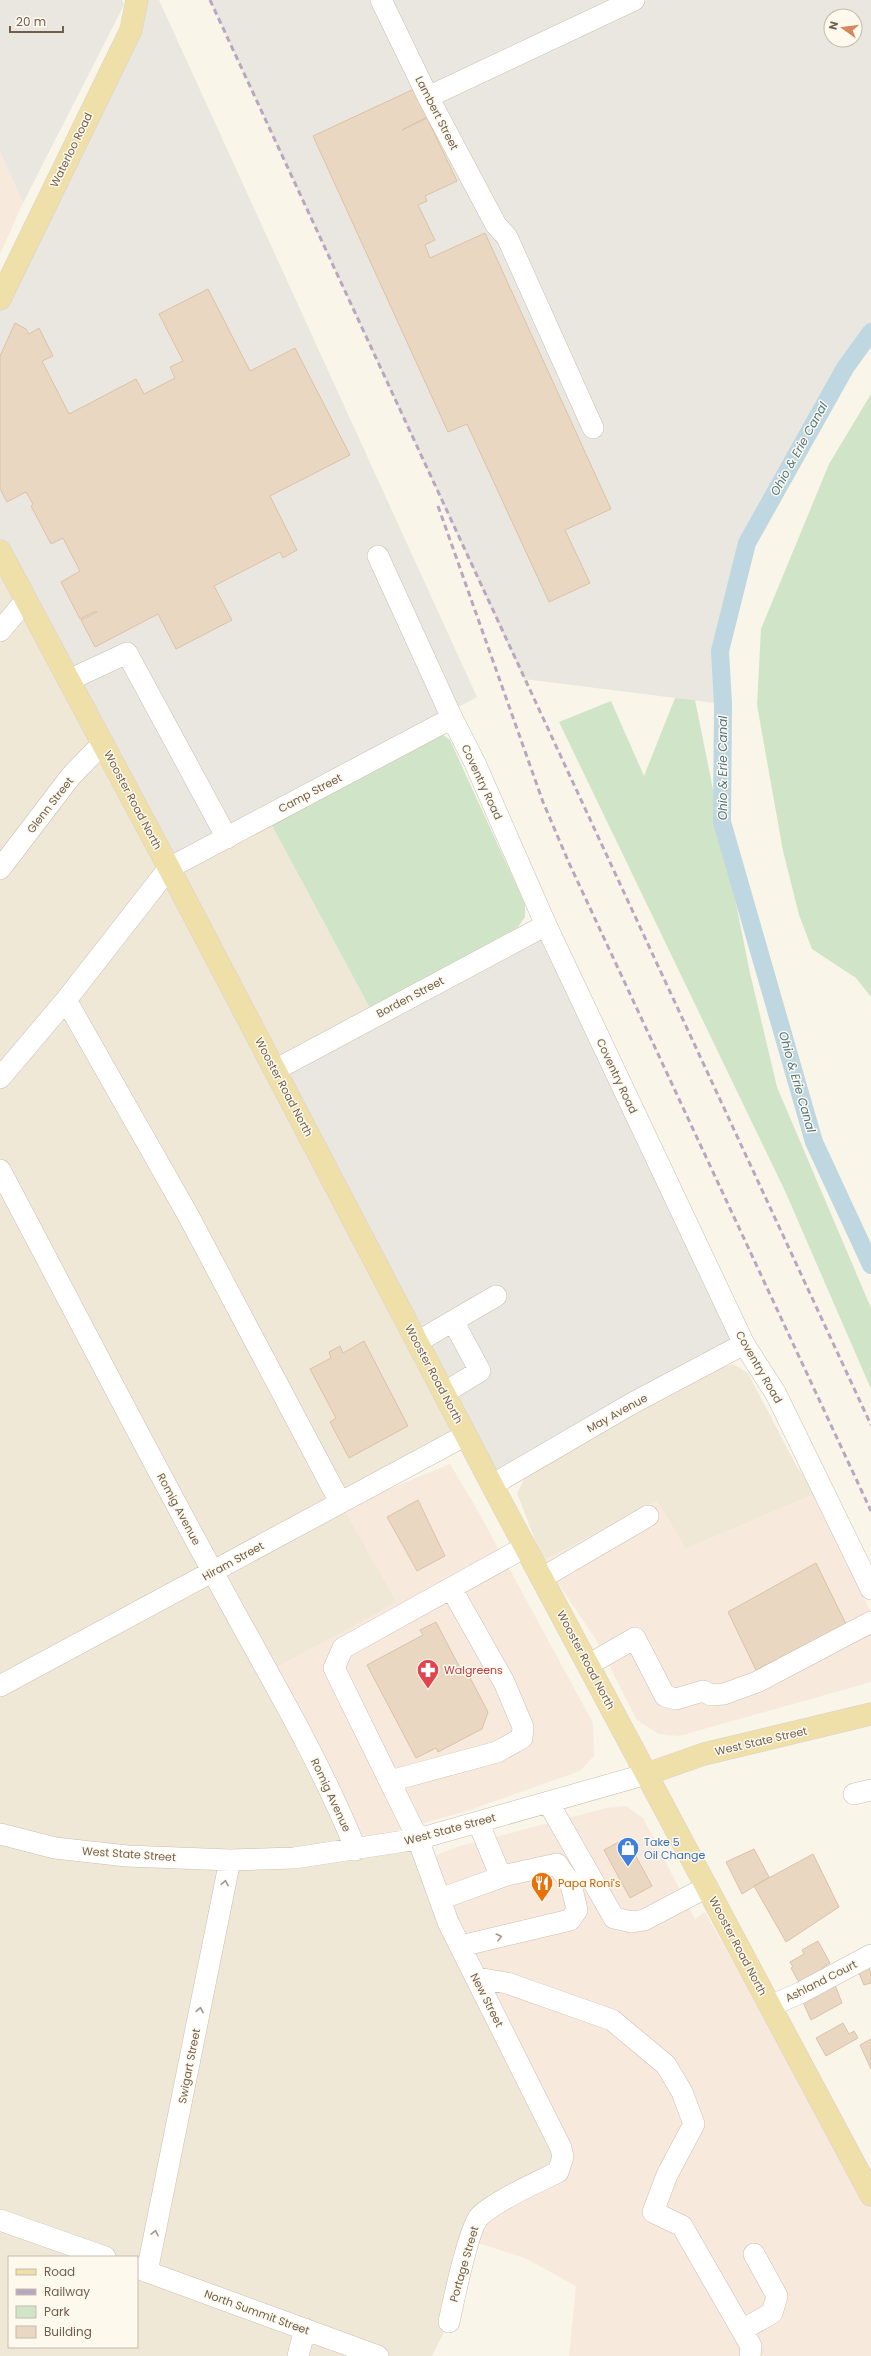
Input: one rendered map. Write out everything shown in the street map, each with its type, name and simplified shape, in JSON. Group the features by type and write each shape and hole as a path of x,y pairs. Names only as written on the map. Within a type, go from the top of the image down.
{"main road":[{"name":"Waterloo Road","path":"0,299 130,30 137,0"},
{"name":"Wooster Road North","path":"0,551 169,868 492,1485 871,2195"},
{"name":"West State Street","path":"647,1774 704,1754 871,1714"}],"street":[{"name":"Lambert Street","path":"381,0 428,97 496,225 507,237 593,428"},
{"path":"428,97 634,0"},
{"name":"Coventry Road","path":"378,556 452,718 475,763 546,925 744,1344 776,1394 871,1589"},
{"path":"0,631 26,600"},
{"path":"69,680 127,653 227,838"},
{"name":"Camp Street","path":"169,868 452,718"},
{"name":"Glenn Street","path":"0,869 72,776 103,743"},
{"path":"0,1078 66,1000 169,868"},
{"name":"Borden Street","path":"275,1070 546,925"},
{"path":"66,1000 188,1215 340,1502"},
{"name":"Romig Avenue","path":"0,1170 213,1572 301,1733 336,1802 356,1850"},
{"path":"417,1342 496,1296"},
{"path":"444,1393 480,1371 454,1321"},
{"name":"May Avenue","path":"492,1485 632,1404 744,1344"},
{"name":"Hiram Street","path":"0,1686 466,1435"},
{"path":"542,1578 648,1516"},
{"path":"390,1782 498,1752 522,1738 523,1727 504,1682 452,1588 525,1547"},
{"name":"New Street","path":"452,1588 343,1648 334,1668 418,1839 440,1899 461,1946 558,2141 563,2157"},
{"path":"588,1665 635,1638 665,1696 676,1699 703,1691 711,1695 724,1694 757,1682 871,1622"},
{"name":"West State Street","path":"0,1834 54,1848 127,1856 230,1860 294,1858 356,1850 418,1839 647,1774"},
{"path":"548,1802 614,1918 632,1922 644,1920 707,1887"},
{"path":"478,1822 501,1876"},
{"name":"Swigart Street","path":"142,2270 230,1860"},
{"path":"440,1899 501,1876 557,1864 571,1884 577,1910 570,1920 461,1946"},
{"name":"Ashland Court","path":"770,2006 800,1993 871,1955"},
{"path":"477,1978 507,1983 612,2020 666,2065 682,2092 694,2124 667,2175 653,2212 682,2226 751,2346 750,2356"},
{"name":"Portage Street","path":"448,2322 471,2234 478,2217 493,2206 558,2172 563,2157"},
{"path":"0,2220 102,2256"},
{"path":"742,2330 772,2313 776,2296 754,2254"},
{"name":"North Summit Street","path":"142,2270 378,2356"},
{"path":"298,2356 305,2329"}],"shaded area":[{"path":"0,0 122,0 124,5 23,203 0,151"},
{"path":"148,0 159,0 477,697 171,862 0,539 0,298"},
{"path":"210,0 871,0 871,332 845,368 747,543 720,651 723,704 524,679"},
{"path":"0,151 23,203 0,254"},
{"path":"0,551 466,1435 340,1502 397,1602 356,1850 418,1839 563,2157 493,2206 449,2322 432,2356 0,2356"},
{"path":"269,820 372,1012 277,1062 175,871"},
{"path":"539,937 736,1339 493,1474 278,1071"},
{"path":"733,1364 748,1373 797,1467 817,1493 686,1549 657,1501 543,1561 517,1493 526,1476 706,1372"},
{"path":"450,1464 478,1511 593,1723 594,1756 580,1771 467,1811 356,1842 273,1669 397,1602 343,1508"},
{"path":"817,1493 871,1613 871,1682 679,1736 659,1734 637,1720 595,1638 543,1561 657,1501 686,1549"},
{"path":"626,1806 643,1818 695,1919 705,1912 871,2206 871,2356 569,2356 576,2286 525,2258 475,2242 484,2220 563,2173 432,1867 437,1855 457,1847 606,1808"}],"green space":[{"path":"871,394 871,997 856,978 812,949 799,915 783,851 757,705 761,629 829,464"},
{"path":"675,698 695,700 750,973 777,1087 871,1308 871,1389 785,1191 559,722 611,701 644,776"},
{"path":"439,732 450,740 525,904 525,917 518,927 372,1012 269,820"}],"building":[{"path":"414,89 427,117 402,130 427,118 457,181 425,196 427,201 418,205 435,240 425,245 430,258 485,233 611,509 565,530 590,583 549,602 467,424 448,432 313,136"},
{"path":"208,289 250,371 295,348 350,455 270,496 297,550 283,558 280,552 214,586 232,620 176,649 158,614 95,647 81,620 97,612 96,611 80,619 61,582 80,571 63,538 51,544 31,506 33,504 26,492 7,502 0,489 0,356 15,323 26,329 29,334 39,328 53,356 42,361 69,414 136,379 144,394 175,378 170,367 183,361 159,314"},
{"path":"364,1341 408,1426 349,1458 330,1422 336,1418 310,1369 331,1358 329,1352 340,1346 343,1353"},
{"path":"418,1500 445,1556 417,1571 387,1517"},
{"path":"816,1563 846,1624 756,1670 728,1612"},
{"name":"Walgreens","path":"436,1622 460,1668 464,1666 488,1712 482,1729 438,1752 436,1748 416,1758 367,1665 423,1635 420,1630"},
{"name":"Take 5 Oil Change","path":"626,1838 652,1886 630,1898 604,1850"},
{"path":"754,1849 769,1877 742,1894 726,1862"},
{"path":"813,1854 839,1907 786,1942 754,1886"},
{"path":"818,1941 830,1963 822,1968 825,1973 801,1986 791,1968 793,1967 790,1962 804,1954 802,1950"},
{"path":"868,1966 871,1973 871,1983 864,1985 858,1971"},
{"path":"835,1985 842,2003 811,2020 802,2000"},
{"path":"843,2023 849,2034 854,2031 858,2038 826,2056 816,2038"},
{"path":"871,2039 871,2069 860,2045"}],"waterway":[{"name":"Ohio & Erie Canal","path":"871,332 845,368 747,543 720,651 723,704 722,822 814,1142 871,1265"}],"railway":[{"path":"210,0 871,1425"},
{"path":"438,506 543,802 569,863 871,1511"}],"place":[{"name":"Walgreens","path":"428,1690"},
{"name":"Take 5 Oil Change","path":"628,1868"},
{"name":"Papa Roni's","path":"542,1902"}]}
